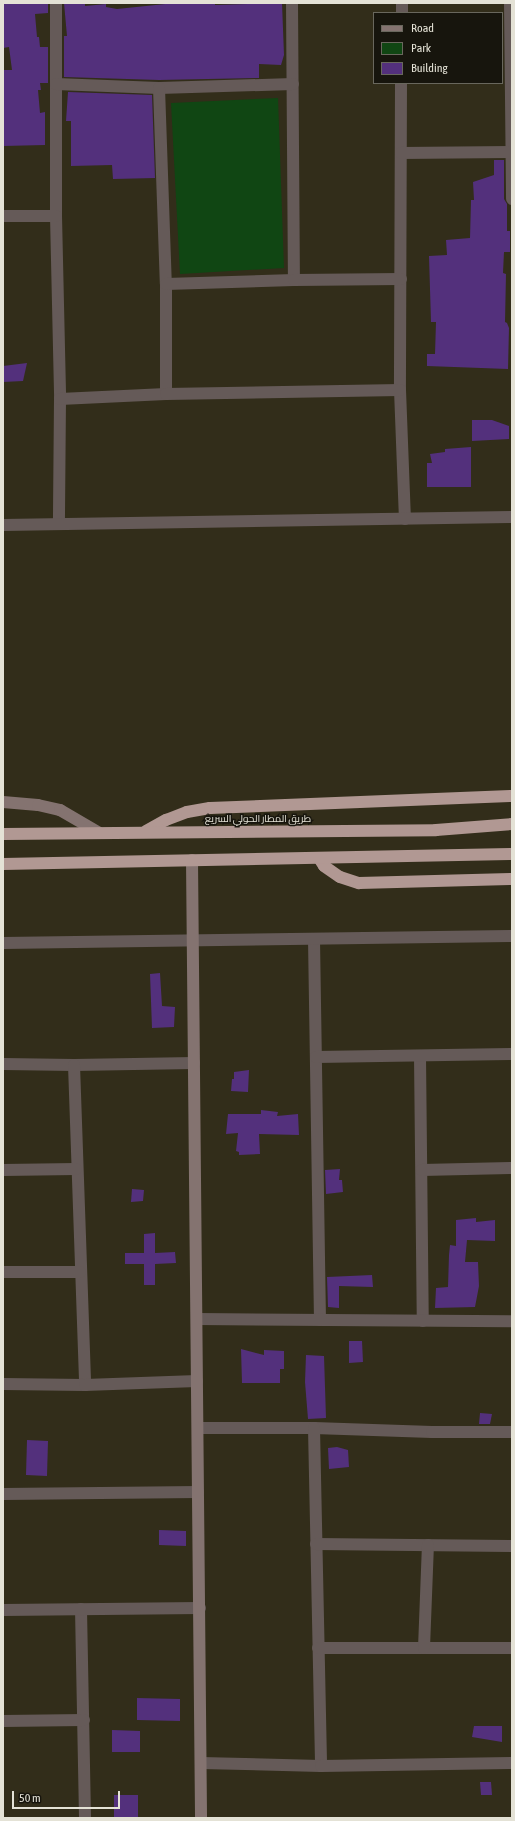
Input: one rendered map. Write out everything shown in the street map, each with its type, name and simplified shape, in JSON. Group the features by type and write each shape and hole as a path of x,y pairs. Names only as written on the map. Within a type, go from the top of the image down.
{"highway":[{"path":"146,832 166,820 187,812 210,808 512,796"},
{"name":"طريق المطار الحولي السريع","path":"3,834 436,830 512,824"},
{"path":"3,864 512,854"},
{"path":"319,858 324,866 340,878 359,883 512,879"}],"street":[{"path":"56,3 56,216 60,398 59,524"},
{"path":"292,3 294,280"},
{"path":"510,3 512,199"},
{"path":"56,84 159,88 293,84"},
{"path":"401,84 400,390 405,519"},
{"path":"159,88 166,284 166,394"},
{"path":"401,153 511,152"},
{"path":"3,216 56,216"},
{"path":"166,284 294,280 401,279"},
{"path":"60,398 166,394 400,390"},
{"path":"3,525 512,517"},
{"path":"3,802 38,805 60,810 98,832"},
{"path":"192,860 201,1818"},
{"path":"3,943 512,936"},
{"path":"314,939 320,1320"},
{"path":"316,1057 512,1054"},
{"path":"420,1056 423,1321"},
{"path":"3,1064 74,1065 194,1063"},
{"path":"74,1065 76,1169 85,1385"},
{"path":"422,1170 512,1168"},
{"path":"3,1170 76,1169"},
{"path":"3,1272 80,1272"},
{"path":"196,1319 512,1321"},
{"path":"3,1384 85,1385 197,1381"},
{"path":"198,1428 314,1428 432,1432 512,1432"},
{"path":"314,1428 321,1766"},
{"path":"3,1494 198,1492"},
{"path":"316,1544 512,1546"},
{"path":"424,1648 428,1545"},
{"path":"3,1610 200,1608"},
{"path":"81,1609 85,1818"},
{"path":"318,1648 512,1648"},
{"path":"3,1721 84,1720"},
{"path":"201,1763 321,1766 512,1763"}],"green space":[{"path":"278,98 284,268 180,274 171,103"}],"building":[{"path":"3,3 48,3 48,13 35,14 37,37 39,37 40,47 48,47 48,83 40,83 41,90 38,90 40,113 45,112 45,145 3,146 3,70 12,70 9,47 3,48"},
{"path":"64,3 85,4 85,6 106,4 106,7 117,9 175,3 215,3 215,5 282,3 284,55 281,65 259,64 259,78 159,80 64,77 64,36 67,36"},
{"path":"68,92 152,95 155,178 113,179 112,165 71,166 71,121 66,121"},
{"path":"494,160 504,160 504,199 507,204 507,231 510,231 510,252 504,252 503,273 506,274 505,322 509,328 508,369 427,366 427,354 435,354 436,322 431,322 429,256 447,255 446,240 470,238 471,200 474,200 473,182 494,175"},
{"path":"27,363 23,381 3,382 3,366"},
{"path":"472,420 492,420 509,426 509,439 472,441"},
{"path":"471,447 471,487 427,487 427,463 432,463 430,454 445,452 445,449"},
{"path":"160,973 162,1006 175,1007 174,1027 152,1028 150,974"},
{"path":"249,1070 248,1092 231,1091 234,1072"},
{"path":"261,1110 278,1112 277,1116 298,1114 299,1135 259,1134 260,1154 239,1155 239,1152 236,1151 238,1133 226,1134 228,1114 261,1114"},
{"path":"340,1169 339,1180 342,1180 343,1192 326,1194 325,1170"},
{"path":"132,1189 144,1190 143,1201 131,1202"},
{"path":"476,1218 476,1222 495,1220 495,1241 467,1240 465,1262 478,1262 479,1286 475,1307 435,1308 436,1288 448,1287 450,1245 456,1246 456,1220"},
{"path":"155,1233 155,1253 175,1252 176,1263 155,1264 155,1285 144,1285 144,1264 125,1264 125,1253 144,1253 144,1234"},
{"path":"372,1275 373,1287 339,1286 339,1308 328,1307 327,1277"},
{"path":"349,1341 362,1341 363,1362 349,1363"},
{"path":"241,1349 264,1355 264,1350 284,1351 284,1369 280,1369 280,1383 242,1383"},
{"path":"306,1355 324,1356 326,1418 308,1419 305,1382"},
{"path":"480,1413 492,1414 490,1424 479,1424"},
{"path":"27,1440 48,1441 47,1476 26,1475"},
{"path":"337,1447 348,1450 349,1467 329,1469 328,1448"},
{"path":"159,1530 186,1531 186,1546 159,1545"},
{"path":"137,1698 180,1699 180,1721 137,1720"},
{"path":"474,1726 502,1726 502,1742 472,1737"},
{"path":"112,1730 140,1731 140,1752 112,1752"},
{"path":"480,1782 491,1782 492,1795 481,1795"},
{"path":"114,1795 138,1795 138,1818 114,1817"}]}
